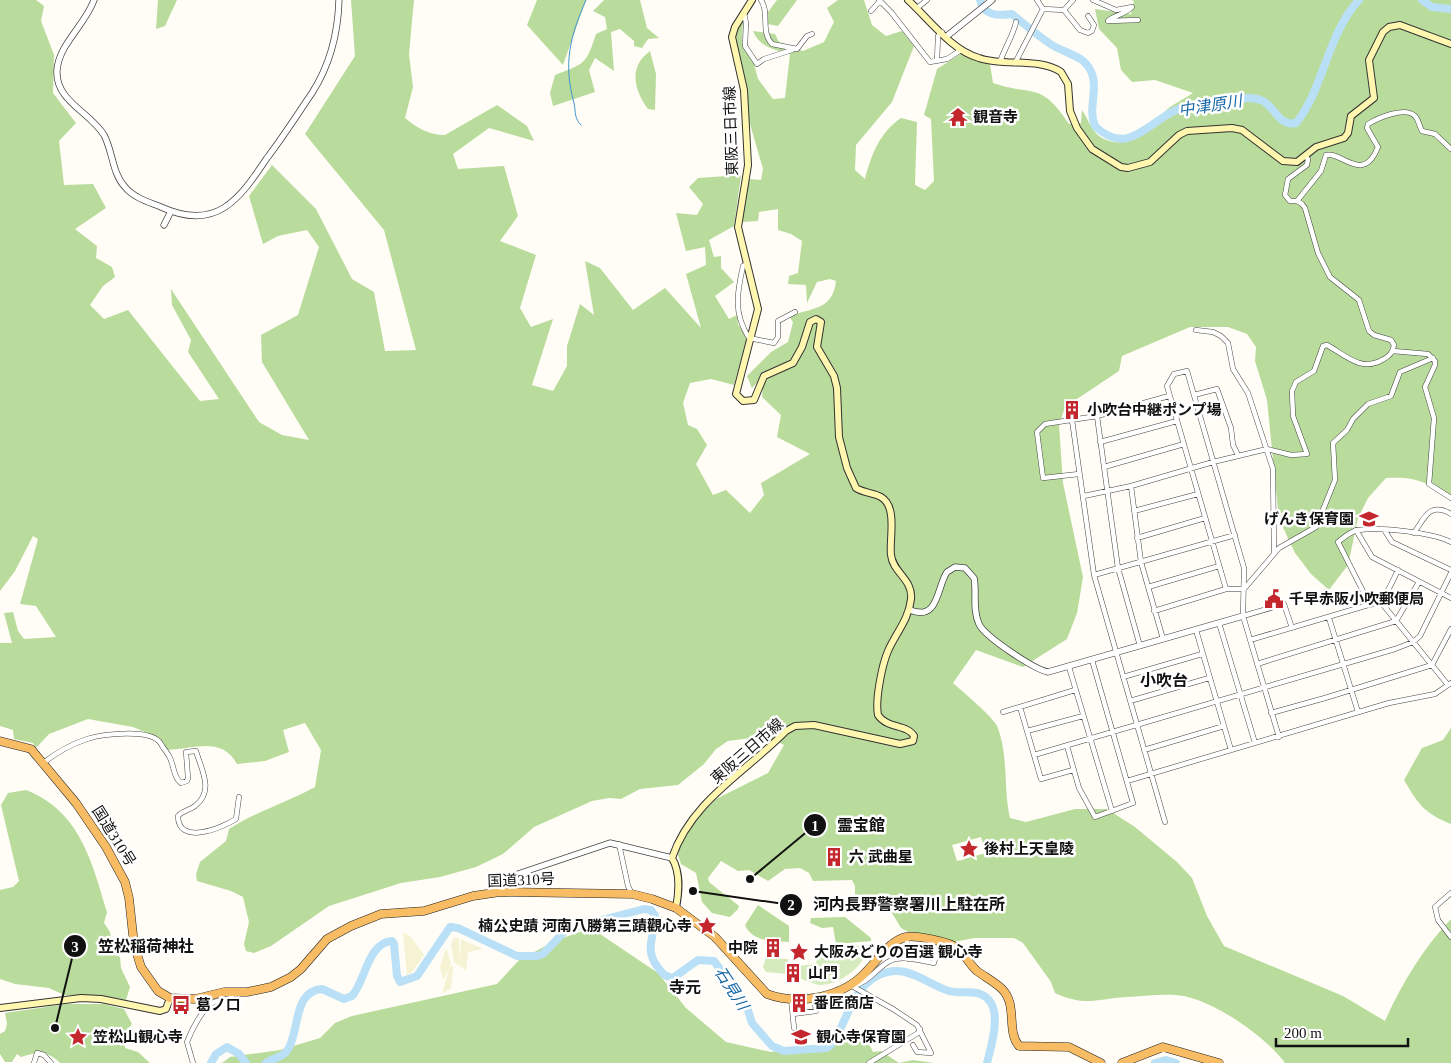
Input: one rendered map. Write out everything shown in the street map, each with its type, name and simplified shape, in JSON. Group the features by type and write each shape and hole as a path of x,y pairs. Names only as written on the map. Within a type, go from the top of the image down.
{"highway":[{"name":"国道310号","path":"0,742 31,749 76,803 121,871 130,898 134,944 141,967 158,991 170,998 195,999 224,992 259,990 291,977 327,940 351,926 381,914 424,911 473,896 500,892 632,894 676,908 715,937 767,994 777,998 814,997 855,987"},
{"path":"855,987 886,950 907,936 944,943 958,949 972,966 1005,992 1012,1016 1013,1037 1019,1046 1069,1047 1101,1063"},
{"path":"1122,1063 1164,1047 1218,1063"}],"main road":[{"name":"東阪三日市線","path":"672,858 680,835 704,804 786,731 795,726 814,725 900,744 913,741 912,733 887,724 881,719 877,709 888,651 910,610 910,586 891,559 889,507 880,496 856,488 847,468 839,437 837,388 834,376 817,347 821,322 816,319 810,322 802,347 793,363 764,376 754,400 748,402 741,400 736,390 758,309 738,227 748,170 744,90 732,37 735,28 752,0"},
{"path":"908,0 960,50 979,58 1015,64 1045,66 1062,72 1068,84 1070,111 1077,128 1092,149 1122,167 1128,168 1150,162 1182,133 1200,129 1237,128 1289,163 1297,162 1325,142 1344,138 1348,133 1351,116 1374,98 1369,60 1383,32 1389,27 1400,25 1451,44"},
{"path":"672,858 678,874 676,908"},
{"path":"0,1008 81,998 101,999 160,1011 166,1009 170,998"}],"street":[{"path":"94,0 60,58 58,68 59,83 67,98 102,132 109,146 116,173 125,187 137,197 171,211 194,216 210,214 224,208 242,194 322,75 334,41 339,0"},
{"path":"761,0 764,6 765,30 769,41 772,44 792,49"},
{"path":"917,8 927,0"},
{"path":"1037,0 1043,9"},
{"path":"1064,10 1073,0"},
{"path":"1093,0 1116,10 1132,6 1122,15 1111,17 1108,21 1138,20"},
{"path":"871,10 879,1 891,12 930,62 948,59 960,50"},
{"path":"937,62 938,36 944,34 991,1"},
{"path":"1043,9 1064,10 1080,30 1088,33 1092,31 1094,25 1088,16"},
{"path":"1015,64 1043,9"},
{"path":"744,13 746,23 745,46 758,64 764,58 786,53 801,46 808,36 812,34"},
{"path":"1000,62 1006,46 1014,35 1016,22"},
{"path":"1005,38 1006,46"},
{"path":"1297,201 1321,171 1326,155 1334,155 1350,164 1356,165 1369,160 1378,147 1367,128 1368,124 1380,119 1402,112 1412,113 1416,117 1422,131 1435,134 1451,149"},
{"path":"1084,496 1107,492 1238,455 1267,449 1291,455 1307,454 1294,416 1292,391 1296,382 1314,371 1323,346 1327,345 1357,363 1368,366 1383,360 1393,351 1394,345 1391,340 1374,335 1369,331 1359,300 1330,277 1325,270 1305,208 1297,201 1290,201 1284,193 1288,180 1307,165 1308,159 1305,156"},
{"path":"164,226 171,211"},
{"path":"747,264 743,266 737,292 739,321 749,338 774,344 778,337 778,321 795,312"},
{"path":"1196,330 1213,332 1221,336 1228,343 1232,369 1248,393 1272,469 1274,553"},
{"path":"1393,351 1428,354 1434,358 1435,366 1425,386 1434,418 1429,484 1451,498"},
{"path":"1244,589 1274,553 1316,527 1335,480 1333,444 1338,437 1347,430 1353,419 1368,404 1391,396 1400,372 1434,358"},
{"path":"1226,589 1167,386 1174,374 1188,371 1244,568 1243,616 1279,737"},
{"path":"1194,395 1217,389 1231,428 1233,445 1238,455"},
{"path":"1079,474 1043,478 1037,432 1045,424 1097,416 1169,396"},
{"path":"1097,416 1118,568 1140,646"},
{"path":"1072,420 1094,575 1165,822"},
{"path":"1100,442 1177,421"},
{"path":"1104,467 1184,444"},
{"path":"1130,486 1141,562 1163,639"},
{"path":"1134,512 1198,494"},
{"path":"1414,533 1424,515 1443,510 1451,514"},
{"path":"1137,538 1205,518"},
{"path":"1370,604 1338,542 1356,530 1438,536 1451,542"},
{"path":"1356,530 1372,557 1451,598"},
{"path":"1034,755 1264,689 1396,649 1413,642 1420,636 1451,572 1392,542 1385,531"},
{"path":"1094,575 1235,535"},
{"path":"1148,587 1219,566"},
{"path":"910,610 919,612 932,607 938,599 947,572 955,567 962,567 968,570 974,578 976,617 980,627 989,636 1036,669 1048,672 1284,604 1292,628"},
{"path":"1250,640 1329,618 1380,601 1398,570"},
{"path":"1257,664 1337,641 1396,621 1420,582"},
{"path":"1154,611 1226,589 1244,589"},
{"path":"1127,781 1358,712 1435,694 1450,684 1432,665 1380,601"},
{"path":"1329,618 1358,712"},
{"path":"1219,623 1255,743"},
{"path":"1271,713 1432,665 1451,629"},
{"path":"1196,630 1231,750"},
{"path":"1123,677 1202,654"},
{"path":"1067,746 1079,788 1095,817 1133,803 1092,660"},
{"path":"1070,667 1075,690 1112,811"},
{"path":"1130,701 1209,678"},
{"path":"1004,712 1075,690"},
{"path":"1020,707 1041,779 1073,770"},
{"path":"1027,731 1083,716"},
{"path":"1144,750 1224,726"},
{"path":"43,762 86,739 111,735 144,734 161,743 163,750 169,754 176,776 181,783 187,781 188,778 186,752 196,751 207,783 206,790 200,803 178,816 181,828 184,830 204,832 227,825 236,819 239,797"},
{"path":"500,892 502,883 508,877 566,859 605,844 619,844 672,858"},
{"path":"619,844 628,886 632,894"},
{"path":"1451,893 1435,907 1438,920 1451,937"},
{"path":"907,936 908,959"},
{"path":"855,987 889,961 908,959 934,963 936,955 942,953 944,943"},
{"path":"855,987 864,991 920,1029 931,1053 917,1052 913,1045"},
{"path":"193,1063 187,1042 190,1035 206,1009 215,1002 230,999 234,992"},
{"path":"793,1014 816,1011 814,997"},
{"path":"792,998 794,1028"},
{"path":"869,1063 912,1037 920,1029"},
{"path":"34,1063 37,1053 44,1055 51,1063"}],"shaded area":[{"path":"403,932 410,936 424,955 412,972 407,975"},
{"path":"454,938 459,938 460,967 454,962 451,945"},
{"path":"461,939 483,949 468,952 466,971 461,967"},
{"path":"446,948 451,963 449,967 453,965 453,968 451,988 442,994 449,969 443,980 440,967"}],"green space":[{"path":"0,0 36,0 44,6 41,21 54,55 53,93 76,123 59,141 64,185 93,184 106,208 75,229 97,246 96,258 112,267 115,277 103,286 90,305 104,319 128,310 200,401 219,399 188,352 191,340 172,305 171,289 259,422 282,435 309,440 262,362 261,335 298,315 319,247 307,230 278,236 263,244 249,196 272,165 316,209 352,279 374,292 385,351 416,350 384,230 305,134 355,56 351,0 414,0 409,54 413,87 405,118 414,125 428,132 445,135 497,105 527,126 534,141 489,128 453,154 458,169 504,166 518,216 500,241 536,255 520,308 531,327 553,319 532,385 553,391 567,366 567,346 580,304 594,315 585,261 600,268 633,310 665,288 701,328 686,274 706,265 705,247 686,251 676,213 697,215 703,204 689,187 698,178 741,175 734,226 709,240 714,257 721,256 721,268 734,282 715,296 729,319 737,315 738,324 747,338 734,385 711,379 690,383 683,403 688,425 697,429 707,445 696,464 713,495 726,490 750,513 764,495 761,483 810,454 777,437 781,415 762,397 764,375 752,388 747,376 771,352 788,342 793,322 789,316 826,303 831,298 836,281 830,279 817,282 807,303 806,285 788,284 789,276 798,273 802,241 791,234 778,230 778,209 759,212 758,221 742,222 748,179 761,180 763,169 748,117 734,42 737,29 743,21 742,44 753,60 758,79 773,99 785,98 790,54 763,44 753,31 775,34 779,42 803,51 824,42 834,22 827,8 838,0 864,0 872,25 886,36 902,31 914,46 892,102 856,145 855,170 865,179 873,153 887,130 901,118 917,122 915,185 925,190 934,181 931,119 924,115 937,69 962,53 990,64 993,83 1043,96 1051,101 1069,124 1081,123 1082,110 1096,134 1110,141 1120,142 1138,135 1170,107 1193,93 1155,80 1132,82 1121,70 1117,48 1099,29 1095,9 1131,14 1134,1 1131,0 1451,0 1451,500 1436,489 1414,479 1386,478 1368,498 1358,518 1348,565 1329,590 1311,574 1295,553 1279,519 1267,400 1255,361 1256,347 1247,334 1228,327 1190,327 1122,356 1119,371 1065,407 1059,425 1063,483 1083,577 1077,613 1067,639 1023,667 976,650 953,683 984,711 997,726 1005,760 1010,818 1026,822 1075,809 1107,809 1135,827 1177,862 1192,878 1207,916 1224,946 1343,996 1385,1021 1414,967 1431,942 1451,919 1451,1063 1285,1063 1253,1032 1225,1013 1197,1000 1184,996 1155,995 1091,1001 1075,1000 1055,993 1051,982 1023,943 1014,938 975,938 953,942 912,934 901,928 889,908 871,899 855,902 855,886 852,880 813,881 809,873 800,868 785,869 768,881 749,870 738,871 721,861 708,878 709,882 739,906 730,917 712,913 702,902 696,873 681,864 678,855 681,842 693,822 716,799 768,773 784,745 766,736 728,741 716,749 704,764 678,785 640,789 621,799 609,798 592,801 534,827 503,854 476,867 440,877 401,883 329,906 271,946 254,953 246,951 244,944 249,922 243,897 231,891 197,881 196,874 200,862 226,841 229,829 315,787 321,750 305,723 283,730 289,752 265,761 237,764 231,755 215,747 207,746 168,750 159,738 133,727 88,719 49,734 36,748 33,743 14,739 13,730 0,726 0,643 12,643 4,613 13,612 18,631 24,639 56,637 36,606 20,604 38,539 33,536 15,571 0,591","holes":["981,837 986,853 957,861 952,845"]},
{"path":"158,0 177,0 165,26 156,29"},
{"path":"537,0 586,0 563,65 527,25"},
{"path":"604,0 640,0 647,28 659,38 648,39 642,48 634,46 634,41 620,29 611,32 614,71 595,58 589,70 595,92 553,106 550,93 555,75 583,62 596,34 607,29 605,17 593,11"},
{"path":"777,0 797,0 778,26 767,24 768,12"},
{"path":"650,51 656,74 655,110 648,109 643,102 636,79 638,64"},
{"path":"1451,728 1451,824 1428,812 1413,795 1404,780 1422,748 1443,740"},
{"path":"26,790 44,799 59,811 81,840 96,875 107,912 104,923 110,932 113,953 120,957 121,968 130,987 126,1000 95,995 64,995 49,988 15,984 0,979 0,890 13,887 19,881 1,805 8,793"},
{"path":"758,905 789,926 789,942 758,938 748,931 745,925"},
{"path":"845,917 871,938 871,941 836,944 833,927 822,928 810,923 811,918"},
{"path":"582,931 600,934 658,973 686,1008 726,1042 771,1052 858,1041 869,1044 873,1052 881,1051 899,1063 222,1063 230,1057 280,1050 320,1038 335,1023 352,1016 497,984 519,960 555,941"},
{"path":"870,945 858,966 837,981 821,985 799,978 798,966 816,964 816,948"},
{"path":"766,958 788,959 787,974 766,972 763,967"},
{"path":"66,1004 104,1004 124,1009 132,1024 125,1033 125,1048 138,1052 150,1063 60,1063 51,1056 42,1053 21,1057 17,1054 12,1062 5,1062 0,1054 0,1034 5,1031 7,1024 5,1013"},
{"path":"913,1060 934,1063 899,1063"}],"waterway":[{"path":"581,125 576,115 569,75 569,63 572,38 586,0"},
{"name":"中津原川","path":"980,0 988,12 997,15 1012,14 1047,41 1082,60 1093,77 1092,114 1095,126 1108,136 1120,139 1141,132 1163,117 1188,106 1226,103 1248,98 1263,101 1285,122 1296,123 1313,95 1340,28 1359,0"},
{"name":"中津原川","path":"1422,0 1432,7 1451,9"},
{"name":"石見川","path":"266,1063 287,1051 291,1044 301,1005 306,997 312,992 322,989 344,999 352,996 372,955 384,943 392,941 394,944 397,976 400,982 417,976 450,927 458,928 517,956 537,956 543,954 567,929 644,909 651,910 655,916 651,954 662,973 673,978 698,960 714,961 746,1004 752,1023 772,1046 784,1051 826,1048 831,1045 837,1036 855,998 868,982 887,972 897,971 914,975 949,991 972,992 987,998 994,1009 995,1016 987,1063"},
{"name":"石見川","path":"211,1063 216,1054 227,1047 239,1054 246,1063"},
{"name":"石見川","path":"1155,1063 1166,1060 1176,1063"}],"place":[{"name":"観音寺","path":"958,117"},
{"name":"小吹台中継ポンプ場","path":"1072,410"},
{"name":"げんき保育園","path":"1369,519"},
{"name":"千早赤阪小吹郵便局","path":"1274,599"},
{"name":"後村上天皇陵","path":"969,849"},
{"name":"六 武曲星","path":"834,857"},
{"name":"霊宝館","path":"750,879"},
{"name":"河内長野警察署川上駐在所","path":"693,891"},
{"name":"楠公史蹟 河南八勝第三蹟觀心寺","path":"707,926"},
{"name":"中院","path":"773,948"},
{"name":"大阪みどりの百選 観心寺","path":"799,952"},
{"name":"山門","path":"793,973"},
{"name":"番匠商店","path":"799,1003"},
{"name":"葛ノ口","path":"181,1005"},
{"name":"笠松稲荷神社","path":"55,1028"},
{"name":"笠松山観心寺","path":"78,1037"},
{"name":"観心寺保育園","path":"801,1037"}],"district":[{"name":"小吹台","path":"1164,680"},
{"name":"寺元","path":"685,987"}]}
